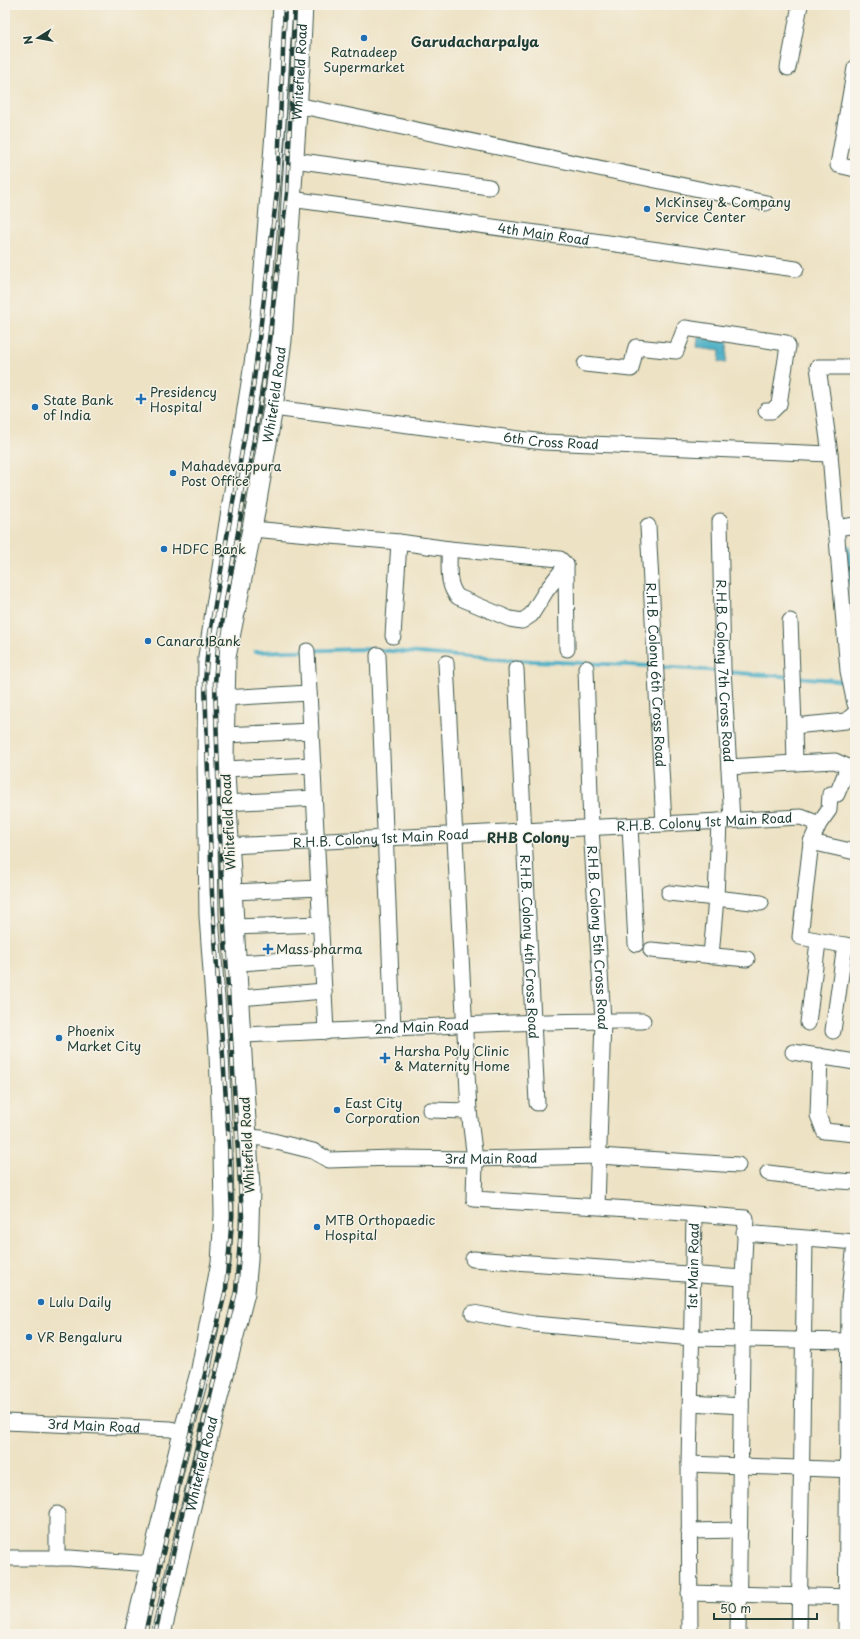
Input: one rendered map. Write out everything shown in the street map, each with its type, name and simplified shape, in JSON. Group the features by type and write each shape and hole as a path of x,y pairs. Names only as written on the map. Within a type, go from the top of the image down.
{"main road":[{"name":"Whitefield Road","path":"134,1634 183,1433 201,1369 216,1296 221,1262 224,1215 219,1055 209,916 207,754 208,657 259,332 276,122 282,5"},
{"name":"Whitefield Road","path":"161,1634 202,1460 244,1293 250,1229 250,1187 240,998 226,803 226,657 250,538 273,408 282,340 298,105 303,5"},
{"path":"226,543 250,538"}],"street":[{"path":"788,68 800,5"},
{"path":"855,68 849,131 838,165 855,169"},
{"path":"298,105 766,203"},
{"path":"294,160 489,186"},
{"name":"4th Main Road","path":"291,198 796,269"},
{"path":"585,364 631,369 636,347 676,351 685,328 786,343 788,346 779,404 772,411 766,411"},
{"path":"855,367 818,367 830,454 848,671 855,704"},
{"name":"6th Cross Road","path":"273,408 544,442 830,454"},
{"name":"R.H.B. Colony 7th Cross Road","path":"711,956 716,898 726,821 729,767 723,669 720,521"},
{"path":"837,528 855,525"},
{"name":"R.H.B. Colony 6th Cross Road","path":"648,526 664,824"},
{"path":"250,538 399,542 449,549 560,559 566,565 567,649"},
{"path":"393,636 399,542"},
{"path":"449,549 450,585 452,591 458,597 503,616 522,621 531,616 546,590 566,565"},
{"path":"790,621 795,763"},
{"path":"307,651 326,1032"},
{"path":"378,655 393,1029"},
{"path":"446,663 464,1026 469,1111 475,1159 474,1199 597,1206 694,1215"},
{"name":"R.H.B. Colony 5th Cross Road","path":"586,668 591,828 603,1020 597,1206"},
{"name":"R.H.B. Colony 4th Cross Road","path":"516,669 537,1103"},
{"path":"225,698 309,693"},
{"path":"794,726 846,721 855,713"},
{"path":"225,735 311,731"},
{"path":"729,767 835,762 852,769 837,794 830,794 829,810 819,824 812,842 800,938 850,946 833,1031"},
{"path":"225,769 313,765"},
{"path":"226,803 314,798"},
{"name":"R.H.B. Colony 1st Main Road","path":"228,846 801,817 819,824"},
{"path":"630,826 636,944"},
{"path":"812,842 855,852"},
{"path":"232,892 319,888"},
{"path":"669,893 761,903"},
{"path":"235,927 320,924"},
{"path":"808,1023 818,942"},
{"path":"651,950 747,959"},
{"path":"238,964 322,958"},
{"path":"240,998 324,991"},
{"name":"2nd Main Road","path":"241,1035 464,1026 533,1021 644,1020"},
{"path":"793,1052 855,1062"},
{"path":"820,1056 818,1115 824,1131 855,1134"},
{"path":"430,1110 469,1111"},
{"name":"3rd Main Road","path":"247,1137 262,1138 313,1151 329,1160 599,1156 738,1165"},
{"path":"768,1173 824,1180 855,1182"},
{"name":"1st Main Road","path":"690,1634 689,1464 694,1215 746,1218 744,1233"},
{"path":"738,1634 744,1233 855,1243 849,1300 848,1341 851,1470 850,1597 846,1634"},
{"path":"799,1634 805,1239"},
{"path":"473,1258 743,1278"},
{"path":"473,1313 534,1324 692,1338 848,1341"},
{"path":"691,1403 741,1406"},
{"name":"3rd Main Road","path":"5,1422 171,1429 183,1433"},
{"path":"689,1464 851,1470"},
{"path":"57,1514 57,1558"},
{"path":"689,1531 740,1530"},
{"path":"5,1558 57,1558 150,1564"},
{"path":"689,1593 850,1597"}],"water":[{"path":"698,337 728,342 726,363 719,362 720,350 697,347"}],"waterway":[{"path":"848,547 855,644"},
{"path":"255,652 364,649 511,660 652,666"},
{"path":"659,667 720,671"},
{"path":"726,672 847,681"}],"railway":[{"path":"145,1634 184,1459 226,1289 232,1216 229,1144 212,894 205,683 208,645 253,388 277,192 285,5"},
{"path":"155,1634 194,1461 236,1291 242,1216 222,893 215,683 218,647 263,389 287,193 295,5"}],"place":[{"name":"Ratnadeep Supermarket","path":"364,38"},
{"name":"McKinsey & Company Service Center","path":"647,209"},
{"name":"Presidency Hospital","path":"141,399"},
{"name":"State Bank of India","path":"35,407"},
{"name":"Mahadevappura Post Office","path":"173,473"},
{"name":"HDFC Bank","path":"164,549"},
{"name":"Canara Bank","path":"148,641"},
{"name":"Mass pharma","path":"268,949"},
{"name":"Phoenix Market City","path":"59,1038"},
{"name":"Harsha Poly Clinic & Maternity Home","path":"385,1058"},
{"name":"East City Corporation","path":"337,1110"},
{"name":"MTB Orthopaedic Hospital","path":"317,1227"},
{"name":"Lulu Daily","path":"41,1302"},
{"name":"VR Bengaluru","path":"29,1337"}],"district":[{"name":"Garudacharpalya","path":"475,42"},
{"name":"RHB Colony","path":"528,838"}]}
